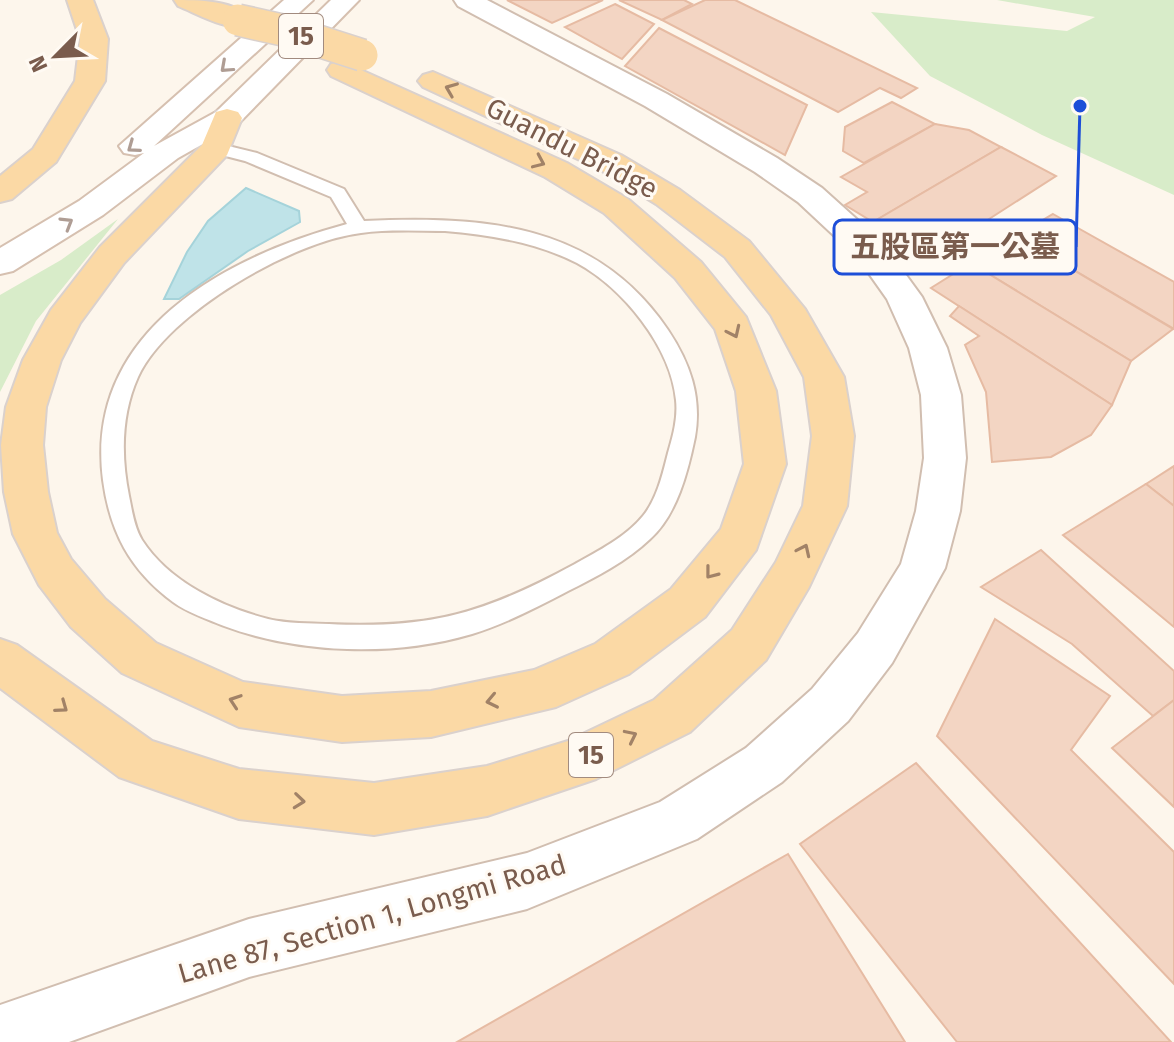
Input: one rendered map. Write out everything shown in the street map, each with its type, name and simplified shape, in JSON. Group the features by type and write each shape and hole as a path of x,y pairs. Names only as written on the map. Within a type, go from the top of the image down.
{"main road":[{"path":"0,192 45,155 90,81 94,39 80,0"},
{"name":"15","path":"187,0 238,20 272,43 352,63"},
{"path":"222,133 112,255 64,319 42,360 26,407 22,445 26,492 35,534 55,572 88,613 139,658 239,704 342,719 431,714 538,691 612,659 688,603 740,537 765,464 756,391 733,326 688,270 616,206 556,170 352,63"},
{"name":"Guandu Bridge","path":"0,660 137,760 239,794 374,809 487,791 578,762 672,716 749,645 793,574 825,506 833,436 824,377 787,309 757,273 726,240 668,197 610,162 452,89 352,63"}],"street":[{"path":"0,236 78,188 154,132 300,0"},
{"path":"0,263 91,208 167,151 222,133 346,0"},
{"name":"Lane 87, Section 1, Longmi Road","path":"0,1036 249,948 527,881 678,821 764,765 830,705 875,648 922,568 938,511 945,458 941,395 928,348 904,297 870,250 810,195 766,165 656,100 467,0"}],"lane":[{"path":"222,133 251,157 338,193 358,227"},
{"path":"475,225 527,237 585,259 630,292 672,355 687,401 678,462 652,524 591,569 475,623 377,639 272,631 187,598 132,545 114,483 111,433 122,388 142,352 189,306 254,264 310,238 358,227 475,225"}],"green space":[{"path":"997,0 1174,0 1174,195 1042,135 930,76 871,12 1067,31 1095,17"},
{"path":"118,219 36,321 0,392 0,295 61,260"}],"water":[{"path":"246,188 299,211 300,222 248,251 179,299 164,299 187,252 208,221"}],"building":[{"path":"507,0 603,0 552,23"},
{"path":"619,0 684,0 692,4 662,20"},
{"path":"705,0 735,0 917,88 901,98 880,88 838,112 662,20"},
{"path":"615,4 654,24 622,59 565,27"},
{"path":"659,28 807,105 785,155 625,66"},
{"path":"892,102 935,124 864,163 843,151 845,127"},
{"path":"935,124 969,130 1001,147 873,222 845,205 867,192 841,177"},
{"path":"1001,147 1056,176 916,266 889,249 904,240 873,222"},
{"path":"1053,214 1174,282 1174,329 1016,236"},
{"path":"1016,236 1173,329 1131,361 971,263"},
{"path":"971,263 1131,361 1112,405 931,288"},
{"path":"959,306 1112,405 1091,435 1051,457 992,462 986,392 965,345 979,336 950,316"},
{"path":"1174,466 1174,506 1146,484"},
{"path":"1146,484 1174,506 1174,627 1063,535"},
{"path":"1041,550 1174,671 1174,700 1153,716 1072,644 981,587"},
{"path":"995,619 1110,696 1071,750 1174,852 1174,984 937,736"},
{"path":"1174,700 1174,807 1112,748"},
{"path":"916,763 1171,1042 957,1042 800,844"},
{"path":"788,854 905,1042 457,1042"}],"place":[{"name":"五股區第一公墓","path":"1080,106"}]}
